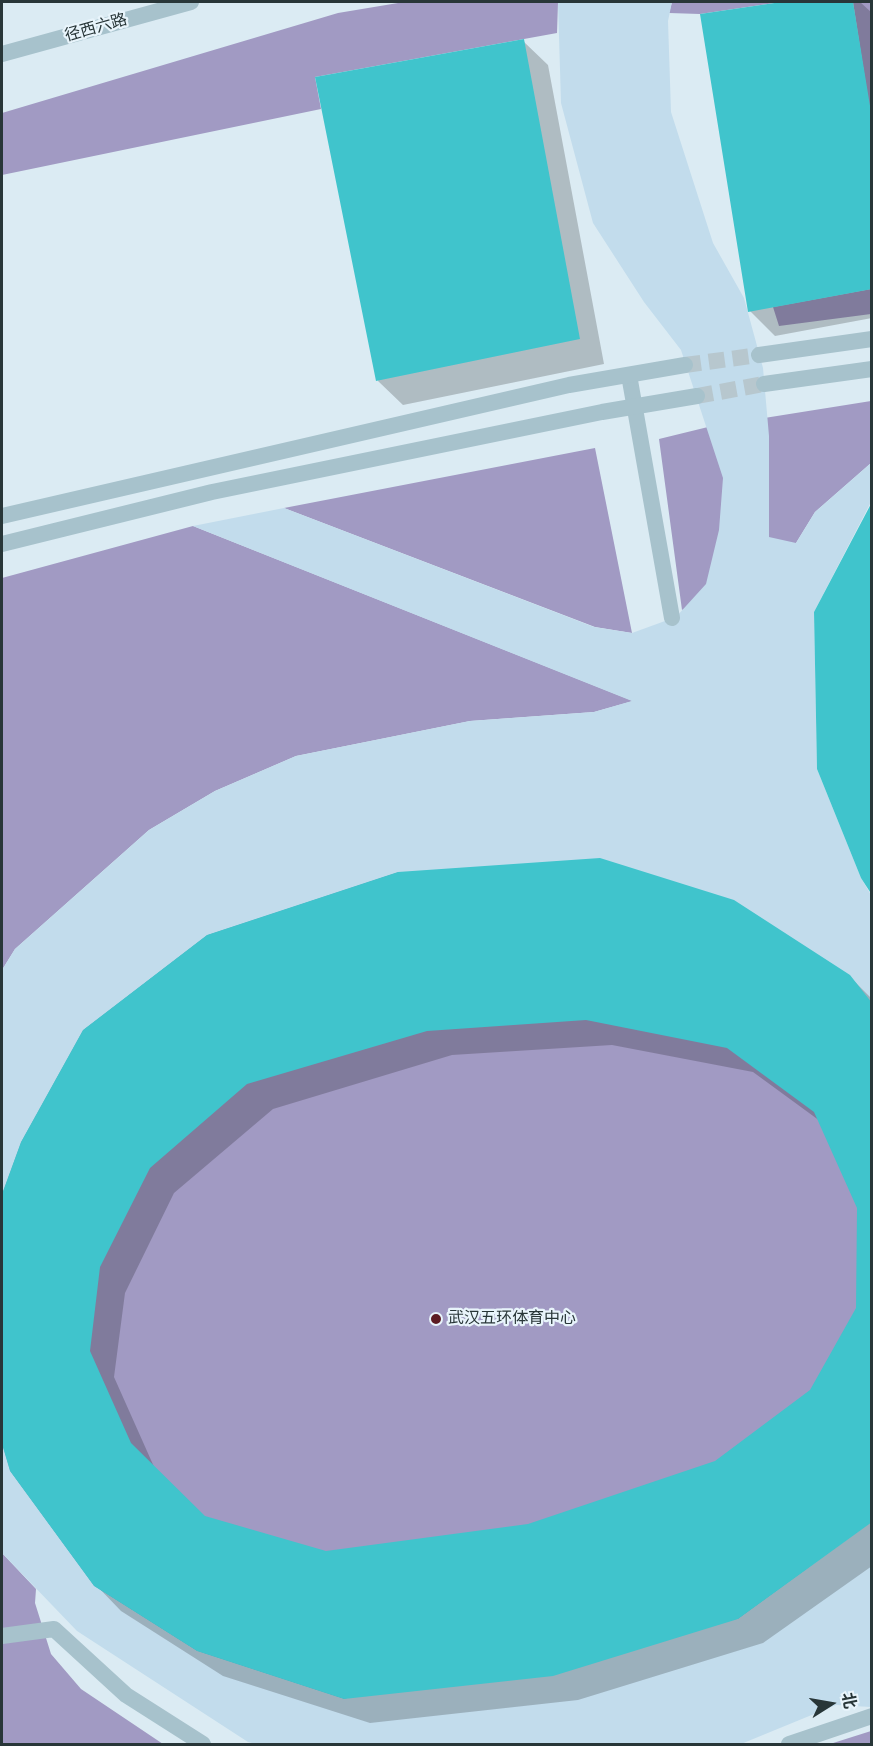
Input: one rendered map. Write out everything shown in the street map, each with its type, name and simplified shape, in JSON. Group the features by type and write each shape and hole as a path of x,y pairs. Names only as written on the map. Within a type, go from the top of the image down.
{"street":[{"name":"径西六路","path":"2,54 191,2"},
{"path":"759,355 872,339"},
{"path":"2,516 557,387 685,365"},
{"path":"764,384 872,369"},
{"path":"629,375 672,618"},
{"path":"2,544 212,492 697,396"},
{"path":"2,1636 54,1629 126,1695 203,1744"},
{"path":"789,1744 872,1716"}],"shaded area":[{"path":"404,2 558,2 557,33 315,77 321,109 2,175 2,113 338,13"},
{"path":"558,2 672,2 668,21 671,112 713,243 744,298 763,368 769,436 769,537 796,543 815,512 871,463 871,502 814,612 817,769 861,878 871,895 871,1003 398,872 207,935 83,1030 21,1142 2,1194 2,970 15,949 149,830 215,791 296,756 470,721 594,712 632,701 193,526 284,508 594,627 632,633 676,617 706,584 719,530 723,478 681,350 644,302 593,223 561,103"},
{"path":"672,2 781,2 700,14 669,13"},
{"path":"853,2 871,2 871,118"},
{"path":"871,289 871,314 779,326 773,307"},
{"path":"871,401 871,463 815,512 796,543 682,610 659,439 708,427"},
{"path":"595,448 632,633 595,627 284,508"},
{"path":"193,526 633,701 594,712 470,721 296,756 215,791 149,830 15,949 2,970 2,578"},
{"name":"武汉五环体育中心","path":"398,872 871,1003 871,1522 738,1619 344,1699 197,1651 94,1586 10,1471 2,1444 2,1194 21,1142 83,1030 207,935"},
{"path":"2,1444 10,1471 94,1586 197,1651 344,1699 738,1619 871,1522 871,1707 836,1705 741,1744 256,1744 248,1742 77,1631 2,1553"},
{"path":"2,1553 36,1589 35,1603 51,1654 81,1689 163,1744 2,1744"},
{"path":"871,1731 871,1744 830,1744"}],"building":[{"path":"781,2 853,2 872,118 872,289 748,312 700,14"},
{"path":"524,39 580,339 376,381 315,77"},
{"path":"872,502 872,895 861,878 817,769 814,612"},
{"path":"600,858 734,900 850,975 872,1003 872,1522 738,1619 553,1676 344,1699 197,1651 94,1586 10,1471 2,1444 2,1194 21,1142 83,1030 207,935 398,872","holes":["586,1020 727,1048 814,1112 857,1208 856,1308 810,1390 715,1461 528,1524 326,1551 205,1516 131,1443 90,1351 100,1267 150,1168 247,1084 427,1031"]}],"tunnel":[{"path":"685,365 759,355"},
{"path":"697,396 764,384"}],"place":[{"name":"武汉五环体育中心","path":"436,1319"}]}
